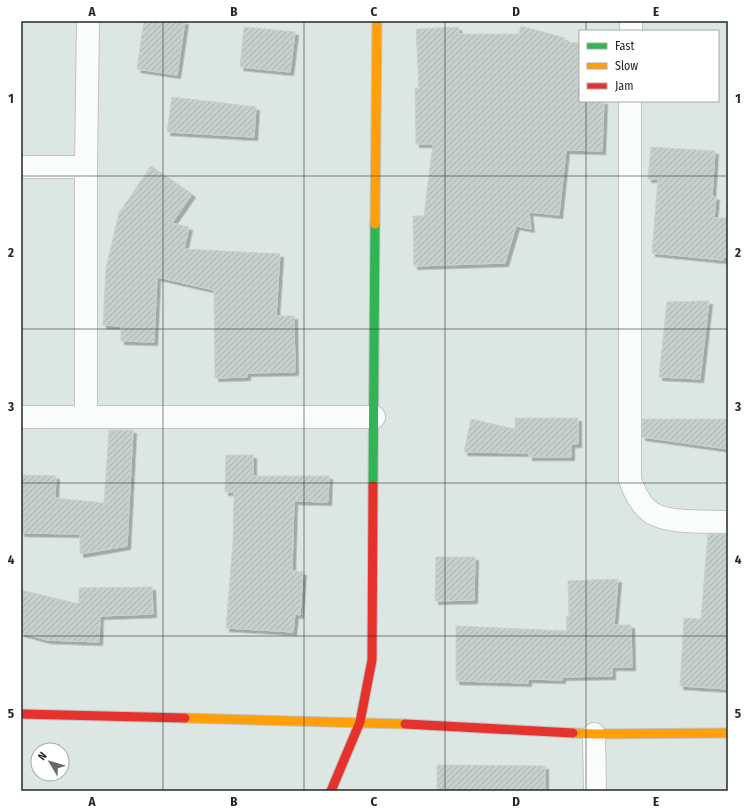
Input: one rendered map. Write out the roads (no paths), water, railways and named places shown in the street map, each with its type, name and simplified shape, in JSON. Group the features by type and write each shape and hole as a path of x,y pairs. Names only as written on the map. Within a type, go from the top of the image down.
{"street":[{"path":"86,417 86,167 88,21"},
{"path":"331,791 360,722 372,660 377,21"},
{"path":"630,102 630,480 634,491 641,502 652,513 667,518 685,521 728,522"},
{"path":"21,167 86,167"},
{"path":"21,417 374,417"},
{"path":"21,714 360,722 594,734 728,733"},
{"path":"594,734 595,791"}]}
